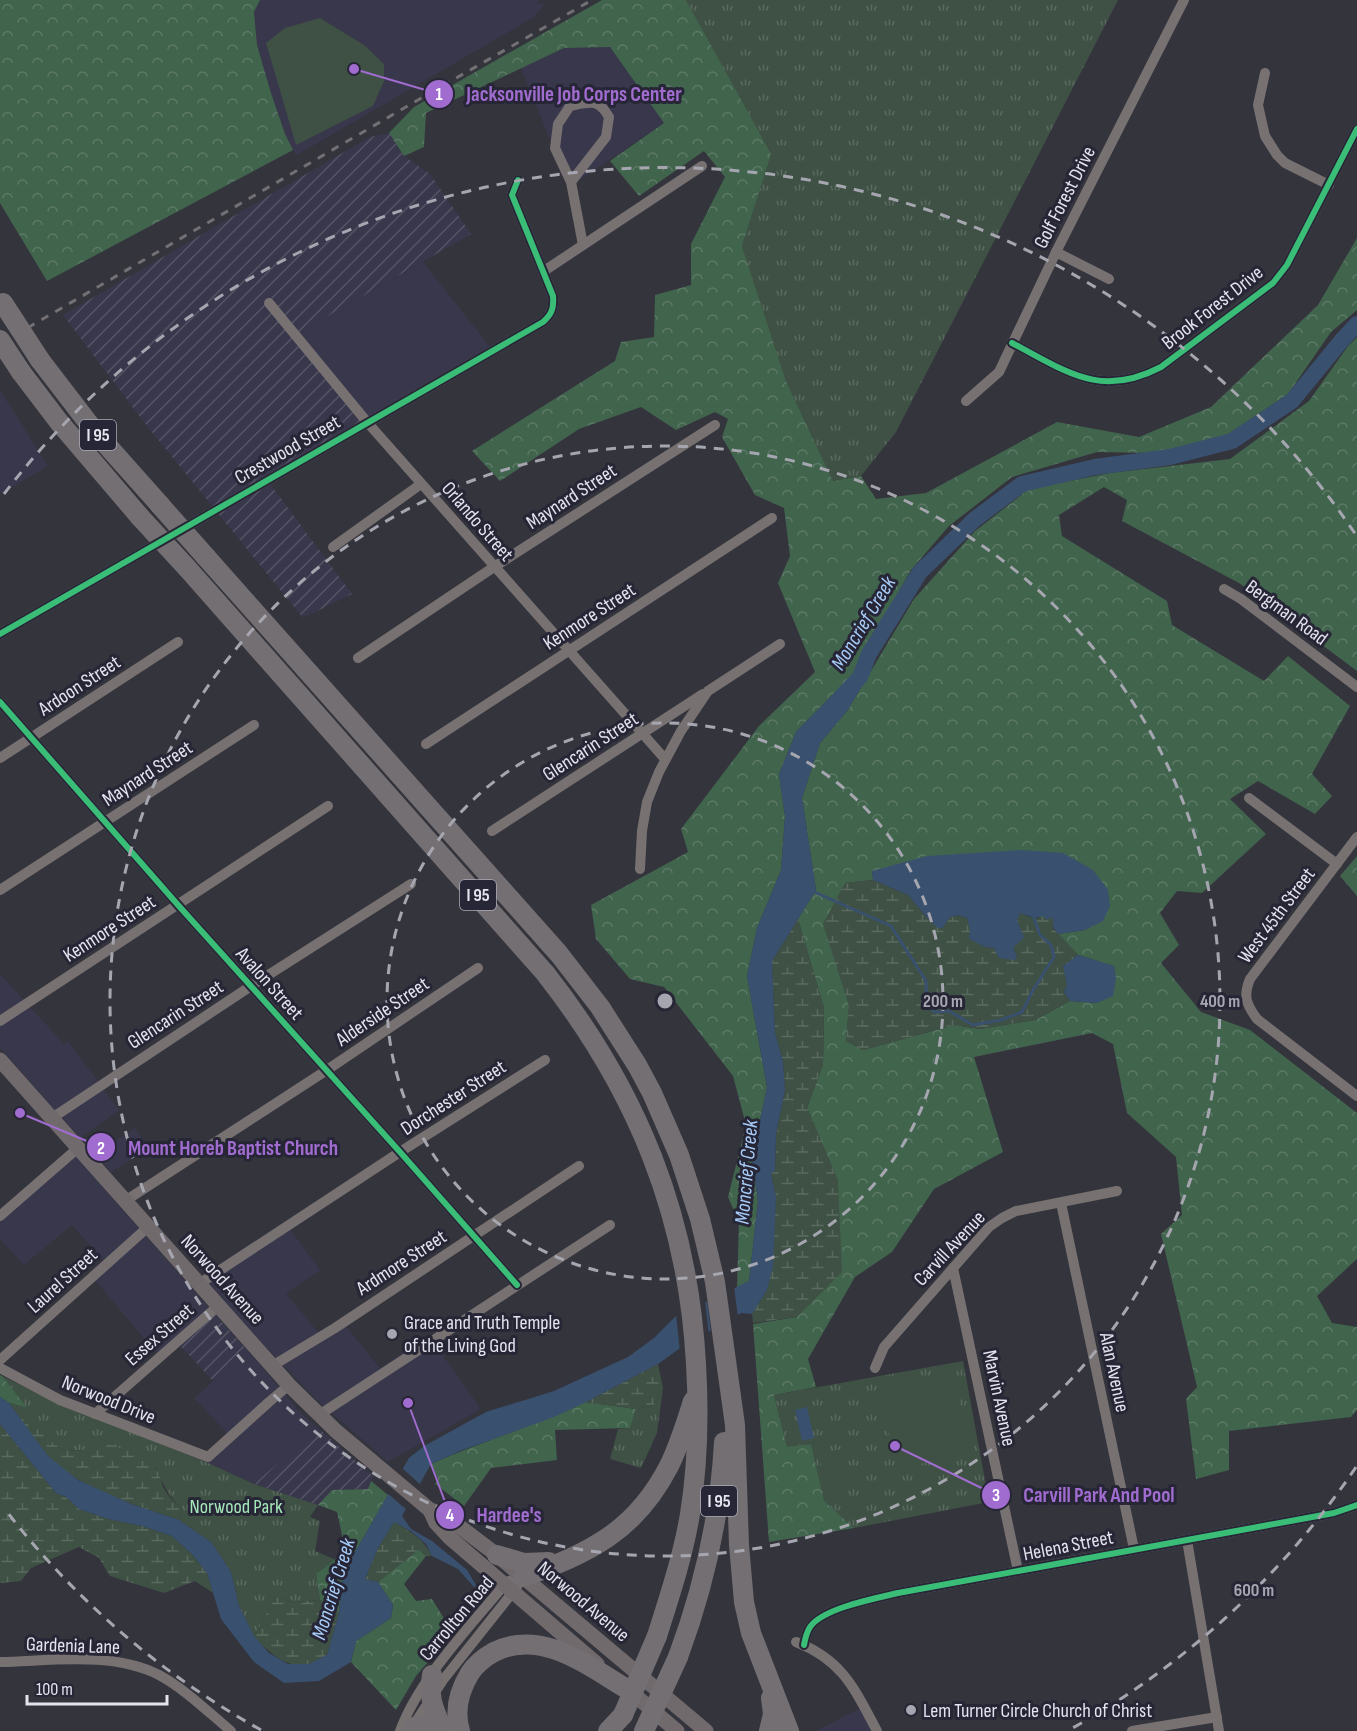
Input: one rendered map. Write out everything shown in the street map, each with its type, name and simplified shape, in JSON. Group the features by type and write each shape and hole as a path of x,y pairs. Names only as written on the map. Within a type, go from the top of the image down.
{"highway":[{"name":"I 95","path":"2,300 40,360 96,433 559,954 600,1007 637,1065 666,1123 691,1188 710,1255 722,1340 725,1424 719,1502 706,1569 678,1657 644,1731"},
{"name":"I 95","path":"0,340 58,422 523,946 566,999 604,1056 644,1136 671,1211 686,1273 696,1359 698,1447 690,1513 676,1578 657,1636 614,1727"},
{"path":"722,1340 735,1425 738,1545 744,1602 751,1633 789,1731"},
{"path":"514,1585 595,1546 620,1529 643,1506 670,1465 698,1388"},
{"path":"497,1555 524,1563 567,1561"},
{"path":"448,1730 457,1715 458,1702 466,1680 481,1660 503,1648 528,1644 552,1648 577,1659 627,1689"},
{"path":"432,1674 430,1699 448,1730"},
{"path":"769,1681 773,1714 769,1731"},
{"path":"407,1730 426,1723 448,1730"}],"main road":[{"name":"Norwood Avenue","path":"2,1068 52,1118 289,1385 336,1431 430,1510 443,1514 497,1555 514,1585 627,1689 677,1731"},
{"name":"Norwood Avenue","path":"430,1510 436,1523 449,1537 706,1731"}],"street":[{"name":"Golf Forest Drive","path":"966,401 999,372 1056,252 1184,0"},
{"path":"1265,73 1258,105 1265,136 1285,163 1329,185"},
{"path":"571,182 606,137 609,117 603,107 596,102 570,106 558,124 555,148 571,182 583,245"},
{"name":"Brook Forest Drive","path":"1012,343 1072,374 1089,380 1122,381 1161,368 1282,274 1357,129"},
{"path":"518,180 512,195 544,271 702,166"},
{"path":"1056,252 1109,279"},
{"name":"Crestwood Street","path":"0,634 543,322 551,315 554,306 544,271"},
{"name":"Orlando Street","path":"269,303 367,422 665,759"},
{"name":"Maynard Street","path":"358,658 494,567 715,425"},
{"path":"333,547 421,484"},
{"name":"Kenmore Street","path":"426,744 772,518"},
{"name":"Bergman Road","path":"1224,589 1241,599 1357,687"},
{"name":"Ardoon Street","path":"0,759 178,642"},
{"name":"Glencarin Street","path":"492,831 780,644"},
{"path":"640,869 644,817 652,786 681,731 708,691"},
{"name":"Avalon Street","path":"0,702 517,1285"},
{"name":"Maynard Street","path":"0,890 254,724"},
{"path":"1249,798 1337,864"},
{"name":"Kenmore Street","path":"0,1021 328,806"},
{"name":"West 45th Street","path":"1357,837 1250,979 1246,989 1250,1010 1257,1019 1357,1096"},
{"name":"Glencarin Street","path":"52,1118 251,986 411,884"},
{"name":"Alderside Street","path":"125,1201 327,1070 478,968"},
{"name":"Dorchester Street","path":"199,1284 545,1060"},
{"path":"0,1216 78,1148"},
{"name":"Ardmore Street","path":"272,1366 334,1328 579,1166"},
{"name":"Carvill Avenue","path":"875,1368 884,1347 989,1227 1016,1211 1117,1191"},
{"name":"Alan Avenue","path":"1061,1203 1134,1550"},
{"path":"319,1414 610,1225"},
{"name":"Laurel Street","path":"0,1360 148,1227"},
{"name":"Marvin Avenue","path":"953,1268 1018,1571"},
{"name":"Essex Street","path":"95,1414 218,1306"},
{"name":"Norwood Drive","path":"0,1368 60,1400 208,1457 289,1385"},
{"name":"Helena Street","path":"877,1731 845,1675 831,1661 800,1644 816,1620 860,1602 898,1593 1334,1513 1357,1505"},
{"path":"1187,1540 1219,1731"},
{"name":"Carrollton Road","path":"407,1730 409,1711 432,1674 514,1585"},
{"name":"Carrollton Road","path":"407,1730 514,1585"},
{"name":"Gardenia Lane","path":"0,1662 94,1659 123,1663 158,1675 182,1690 231,1731"},
{"path":"1132,1731 1216,1717"}],"shaded area":[{"path":"260,0 539,0 537,3 545,4 534,17 297,155 285,134 257,45 254,12"},
{"path":"610,47 664,123 569,187 521,68 564,48"},
{"path":"389,133 404,156 430,174 471,234 293,336 361,421 265,477 352,594 303,618 143,421 63,315 370,137"},
{"path":"423,262 490,347 361,421 292,336"},
{"path":"0,390 48,466 0,494"},
{"path":"852,675 863,684 847,711 820,743 802,798 816,890 772,961 775,1033 783,1061 785,1090 776,1134 775,1171 771,1173 776,1198 773,1267 767,1290 752,1314 741,1313 658,1364 586,1402 554,1417 431,1464 402,1516 411,1529 432,1541 467,1570 477,1587 474,1587 458,1569 432,1556 426,1544 412,1532 394,1522 378,1548 365,1579 378,1582 393,1605 391,1618 356,1641 351,1662 319,1681 284,1683 254,1662 221,1619 207,1573 192,1554 172,1536 79,1509 66,1497 56,1493 0,1424 0,1397 9,1403 48,1456 78,1480 131,1504 179,1520 212,1543 231,1572 239,1606 254,1636 269,1653 288,1664 309,1664 327,1655 339,1613 343,1573 409,1458 424,1446 486,1412 554,1391 628,1357 654,1338 675,1317 749,1281 758,1201 752,1158 767,1087 747,976 757,928 781,870 785,817 779,774 796,732"},
{"path":"1022,850 1063,853 1093,870 1108,890 1110,906 1103,921 1085,930 1058,934 1053,927 1051,917 1047,920 1043,916 1034,918 1020,913 1017,920 1024,937 1013,948 1017,957 1015,960 999,958 994,948 985,947 969,939 970,929 967,918 958,915 949,918 943,928 938,928 908,895 873,880 872,871 927,856"},
{"path":"1078,955 1114,966 1116,978 1113,996 1097,1003 1070,1001 1064,992 1067,985 1063,966"},
{"path":"0,974 64,1044 68,1041 119,1110 80,1138 0,1048"},
{"path":"135,1128 149,1148 111,1172 95,1154"},
{"path":"69,1149 209,1308 157,1354 89,1273 103,1260 72,1225 24,1265 0,1239 0,1210"},
{"path":"285,1222 320,1270 286,1294 324,1339 346,1326 380,1368 429,1336 481,1409 388,1462 317,1400 270,1352 202,1275"},
{"path":"209,1308 248,1351 213,1381 174,1339"},
{"path":"248,1351 300,1412 318,1428 254,1484 206,1462 226,1432 194,1398"},
{"path":"807,1407 814,1438 802,1441 795,1410"},
{"path":"318,1428 373,1476 368,1489 332,1490 318,1505 254,1484"},
{"path":"868,1704 882,1731 816,1731"}],"green space":[{"path":"0,0 260,0 254,12 257,45 285,134 293,150 47,281 0,203"},
{"path":"602,0 686,0 771,154 742,246 786,381 833,481 861,476 876,499 926,493 1057,422 1139,437 1211,407 1318,305 1357,238 1357,310 1331,332 1288,394 1227,435 1155,453 1097,452 1012,477 949,526 911,570 852,675 796,732 779,774 785,817 781,870 757,928 747,976 767,1087 752,1158 758,1201 749,1281 737,1288 739,1222 728,1197 746,1125 733,1076 664,987 630,979 596,939 591,905 688,852 681,829 759,726 815,672 778,583 790,556 784,508 755,495 722,437 728,419 715,412 676,430 641,407 579,429 500,481 472,451 615,361 621,342 654,337 655,295 691,285 691,244 725,177 704,151 639,196 610,161 664,123 610,47 564,48 426,113 424,147 404,156 389,133 414,107"},
{"path":"686,0 1118,0 896,432 861,476 833,481 786,381 742,246 770,154"},
{"path":"320,18 364,45 384,64 384,81 373,106 296,145 266,43 285,28"},
{"path":"1357,337 1357,671 1239,583 1122,521 1127,500 1104,487 1059,515 1062,536 1167,601 1172,625 1264,681 1288,656 1350,706 1312,774 1332,796 1315,814 1258,781 1230,799 1266,834 1202,893 1177,891 1160,913 1179,945 1161,963 1201,1012 1250,1030 1357,1113 1357,1259 1317,1296 1332,1323 1357,1327 1357,1410 1351,1417 1229,1431 1229,1470 1196,1479 1186,1399 1197,1387 1161,1234 1182,1215 1176,1157 1127,1113 1113,1044 1092,1033 974,1057 1003,1152 934,1189 892,1252 855,1277 808,1359 816,1387 774,1395 787,1447 811,1444 824,1501 854,1528 769,1542 753,1324 797,1317 838,1181 807,1108 823,1064 824,1008 798,919 816,890 802,798 820,743 847,711 914,599 975,531 1029,489 1110,473 1230,459 1309,401","holes":["872,871 1085,930 1058,934 1078,955 1114,966 1097,1003 1070,1001 1035,1020 980,1029 954,1025 863,1050 846,1041 849,1006 845,883 873,880"]},
{"path":"1357,856 1357,896 1340,876"},
{"path":"873,880 908,895 929,920 943,927 949,918 958,915 967,918 974,940 1015,960 1017,957 1013,948 1018,942 1017,920 1020,913 1033,918 1054,919 1053,928 1078,955 1064,966 1067,985 1064,992 1070,1001 1035,1020 980,1029 954,1025 863,1050 846,1041 849,1006 823,924 845,883"},
{"path":"798,919 824,1008 823,1064 807,1108 838,1181 842,1272 797,1317 753,1323 752,1314 767,1290 776,1198 771,1173 775,1171 776,1134 785,1090 783,1061 775,1033 772,961"},
{"path":"963,1361 989,1502 854,1528 823,1501 811,1444 787,1448 774,1395"},
{"path":"658,1364 663,1388 654,1405 636,1409 586,1402"},
{"path":"953,1372 971,1453 915,1465 894,1454 879,1388"},
{"path":"0,1375 27,1408 9,1403 0,1397"},
{"name":"Norwood Park","path":"2,1376 57,1403 206,1462 254,1484 318,1505 310,1517 320,1521 315,1551 336,1560 316,1575 320,1600 294,1602 275,1597 254,1637 239,1606 231,1572 212,1543 179,1520 182,1509 173,1500 156,1468 85,1450 64,1451 51,1441"},
{"path":"663,1388 657,1433 641,1468 610,1459 618,1429 630,1428 636,1409 654,1405"},
{"path":"585,1402 636,1409 630,1428 555,1430 557,1460 491,1468 464,1506 435,1484 438,1479 431,1464"},
{"path":"9,1403 27,1408 51,1441 64,1451 85,1450 96,1440 145,1459 156,1469 163,1487 182,1509 179,1520 109,1495 75,1478 47,1455"},
{"path":"0,1424 56,1493 66,1497 79,1509 172,1536 192,1554 207,1573 213,1593 195,1581 164,1593 110,1576 99,1558 79,1547 31,1568 21,1581 0,1583"},
{"path":"843,1449 851,1487 826,1492 819,1454"},
{"path":"371,1481 388,1495 343,1573 339,1613 320,1600 316,1574 339,1554 343,1542 342,1534 337,1512 318,1505 332,1490 368,1489"},
{"path":"394,1522 421,1540 432,1556 426,1556 419,1549 378,1582 365,1579 378,1548"},
{"path":"419,1549 426,1556 404,1584 416,1601 432,1599 450,1628 440,1648 416,1676 396,1710 351,1662 356,1641 391,1618 393,1605 378,1582"},
{"path":"275,1597 294,1602 320,1600 339,1613 327,1655 311,1663 292,1664 278,1658 254,1637"}],"pier":[{"path":"734,1286 738,1318 711,1333 707,1299"},
{"path":"705,1300 709,1335 680,1352 676,1314"},
{"path":"401,1467 422,1486 408,1511 386,1492"}],"waterway":[{"name":"Moncrief Creek","path":"843,695 860,677 869,654 920,572 975,519 1022,484 1095,467 1170,457 1232,441 1292,401 1357,324"},
{"path":"812,891 891,926 926,981 927,1006 935,1012 949,1011 973,1025 1001,1020 1022,1012 1054,957 1051,945 1040,935 1034,918"}],"railway":[{"path":"0,344 592,0"}],"cycle path":[{"path":"1012,343 1067,371 1084,378 1101,381 1120,381 1161,367 1273,283 1287,265 1357,129"},
{"path":"0,634 543,322 552,310 553,296 512,195 518,180"},
{"path":"0,702 517,1285"},
{"path":"804,1645 810,1627 817,1620 838,1609 864,1601 1334,1513 1357,1505"}],"place":[{"name":"Jacksonville Job Corps Center","path":"354,69"},
{"name":"Mount Horeb Baptist Church","path":"20,1113"},
{"name":"Grace and Truth Temple of the Living God","path":"392,1334"},
{"name":"Hardee's","path":"408,1403"},
{"name":"Carvill Park And Pool","path":"895,1446"},
{"name":"Lem Turner Circle Church of Christ","path":"911,1710"}]}
